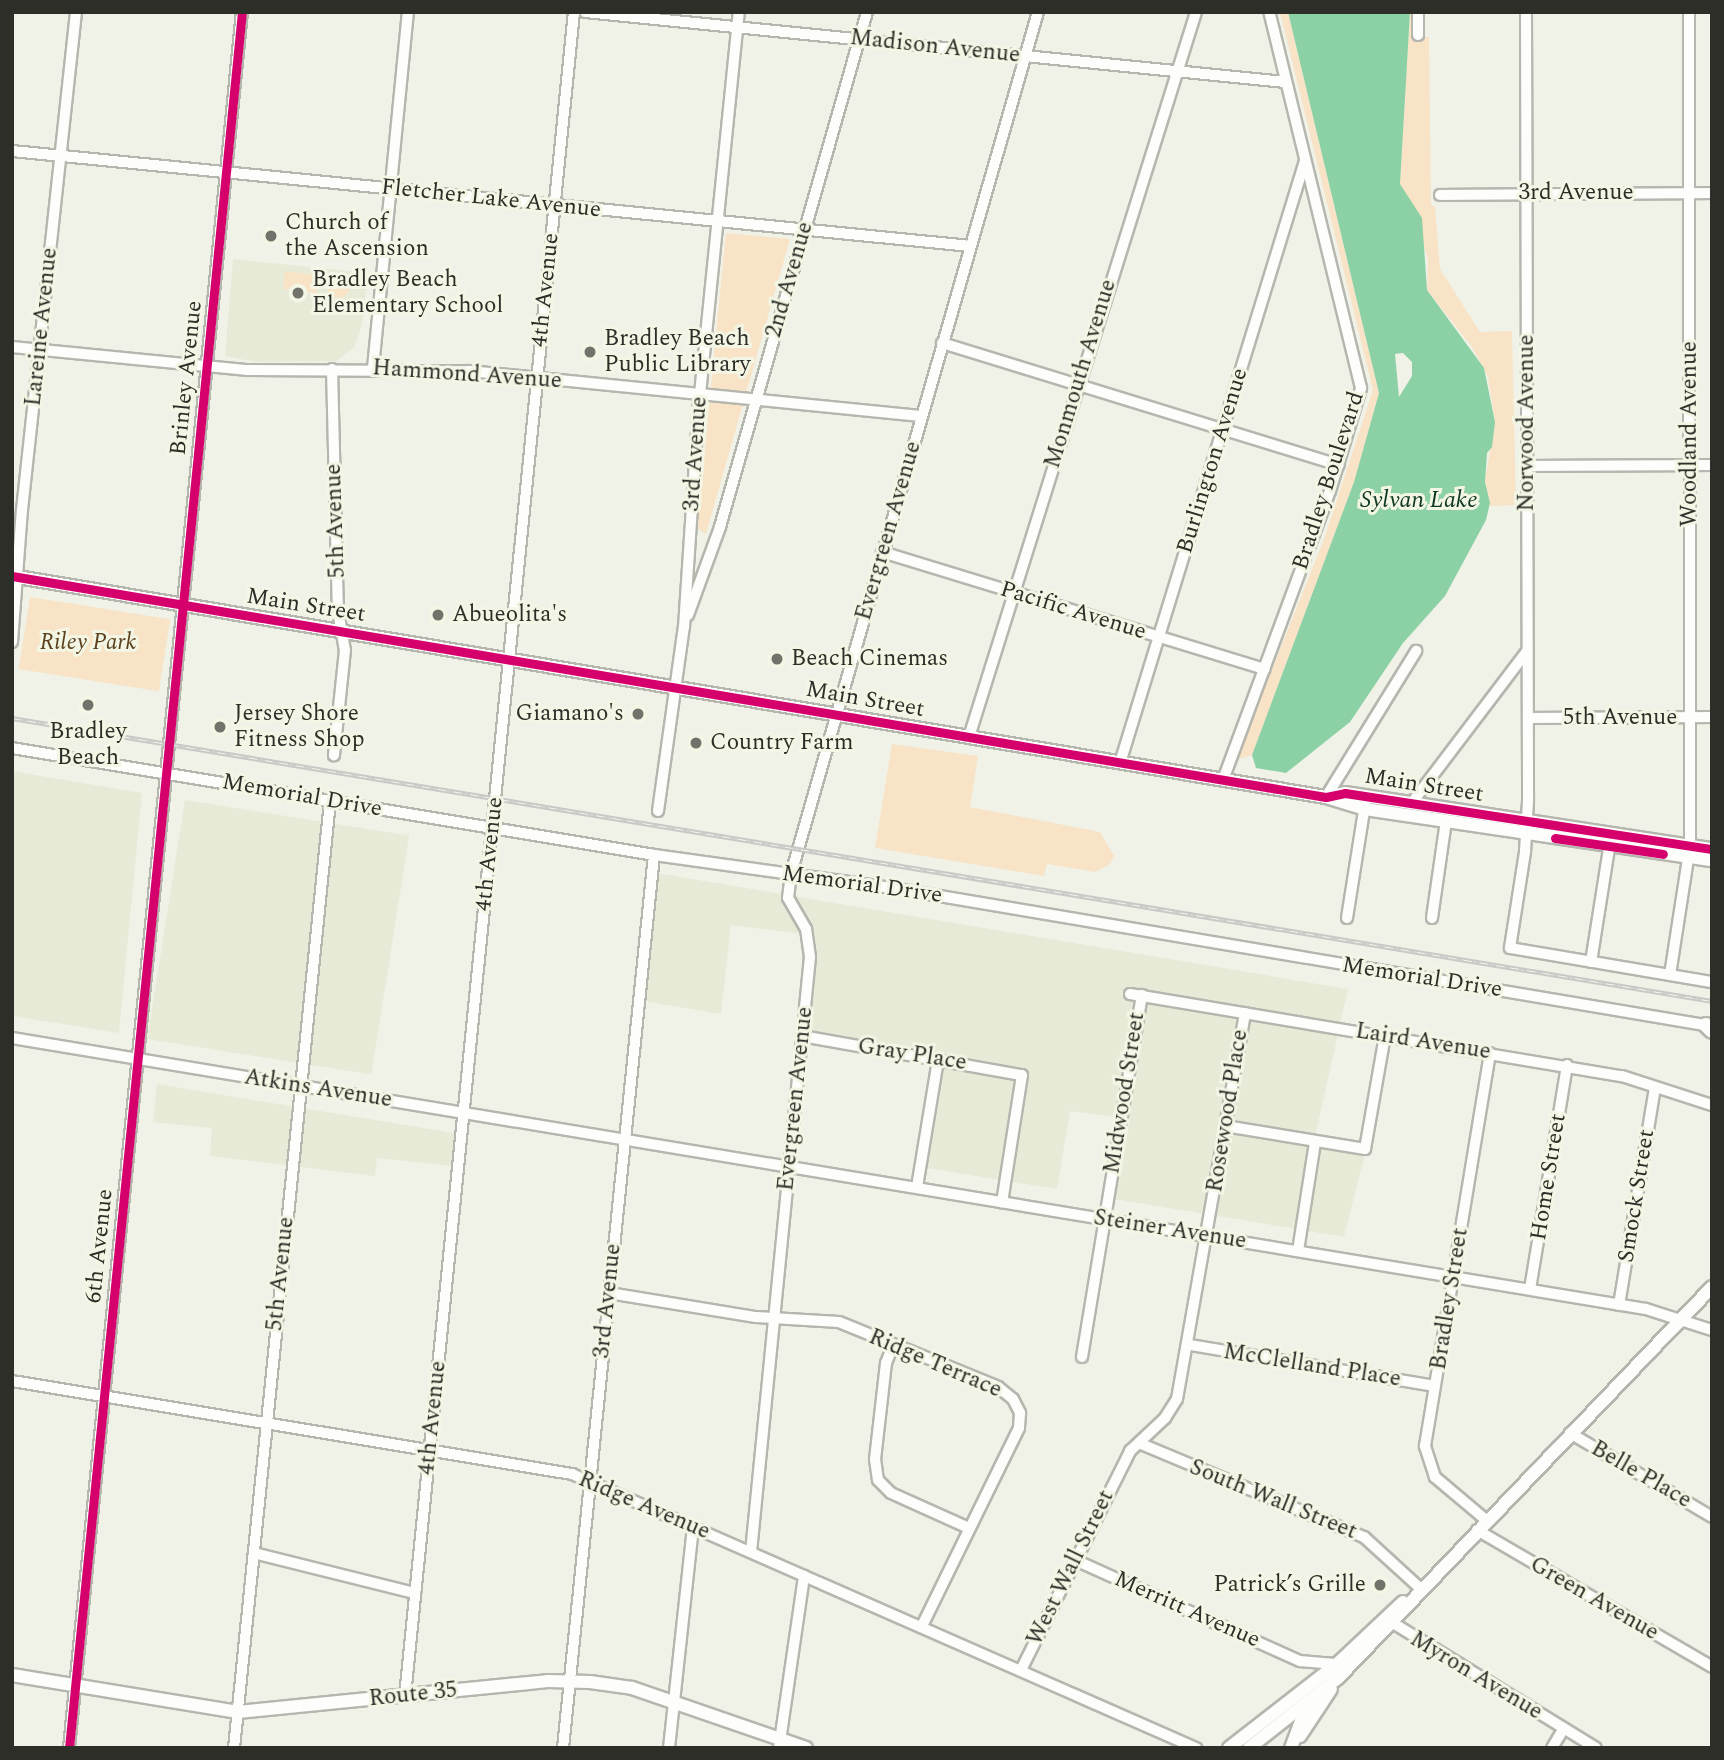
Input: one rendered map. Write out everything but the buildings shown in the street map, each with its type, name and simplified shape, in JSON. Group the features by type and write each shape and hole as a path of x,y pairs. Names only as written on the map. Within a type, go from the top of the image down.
{"main road":[{"name":"Main Street","path":"15,577 1366,803 1446,821 1527,828 1690,851 1712,860"},
{"name":"Main Street","path":"1366,803 1411,804 1609,848 1690,851 1712,849"},
{"path":"1249,1748 1338,1678 1392,1623 1420,1588 1712,1287"},
{"path":"1229,1748 1338,1663 1386,1615 1420,1588"},
{"path":"1292,1748 1307,1704 1338,1663"},
{"name":"Route 35","path":"12,1675 238,1712 569,1682 632,1688 780,1744 806,1748"},
{"path":"1292,1748 1338,1678"}],"street":[{"name":"Lareine Avenue","path":"12,642 15,577 76,12"},
{"name":"Brinley Avenue","path":"169,747 242,12"},
{"path":"373,368 408,12"},
{"name":"4th Avenue","path":"405,1696 574,12"},
{"name":"Madison Avenue","path":"585,12 1285,82"},
{"name":"3rd Avenue","path":"658,811 672,687 684,626 700,394 739,12"},
{"name":"2nd Avenue","path":"684,626 720,527 867,12"},
{"name":"Evergreen Avenue","path":"751,1552 810,945 788,898 791,874 1038,12"},
{"name":"Monmouth Avenue","path":"969,737 1196,12"},
{"name":"Bradley Boulevard","path":"1223,780 1339,465 1361,388 1269,12"},
{"path":"1418,12 1418,35"},
{"name":"Norwood Avenue","path":"1526,12 1527,828 1510,948 1591,962"},
{"name":"Woodland Avenue","path":"1670,975 1690,851 1689,12"},
{"name":"Fletcher Lake Avenue","path":"12,151 970,246"},
{"name":"Burlington Avenue","path":"1120,762 1305,160"},
{"name":"3rd Avenue","path":"1440,195 1712,193"},
{"path":"942,343 1339,465"},
{"name":"Hammond Avenue","path":"12,347 207,366 373,368 537,378 921,416"},
{"name":"5th Avenue","path":"332,369 341,631 345,650 334,755"},
{"path":"1527,466 1712,465"},
{"name":"Pacific Avenue","path":"882,552 1264,669"},
{"path":"1326,797 1416,651"},
{"path":"1411,804 1527,651"},
{"name":"5th Avenue","path":"1528,718 1712,717"},
{"name":"6th Avenue","path":"69,1748 169,747"},
{"name":"Memorial Drive","path":"12,748 1710,1027"},
{"name":"5th Avenue","path":"234,1748 330,801"},
{"path":"1347,918 1366,803"},
{"path":"1432,918 1446,821"},
{"path":"1609,848 1591,962 1712,982"},
{"name":"3rd Avenue","path":"563,1748 653,855"},
{"name":"Laird Avenue","path":"1130,994 1567,1065 1622,1076 1712,1105"},
{"name":"Midwood Street","path":"1082,1357 1142,995"},
{"name":"Rosewood Place","path":"1139,1443 1172,1409 1189,1345 1245,1013"},
{"name":"Gray Place","path":"802,1036 1021,1075 1002,1202"},
{"path":"1225,1126 1365,1149 1385,1036"},
{"name":"Atkins Avenue","path":"12,1038 625,1139"},
{"name":"Bradley Street","path":"1486,1520 1447,1490 1428,1466 1425,1446 1490,1053"},
{"path":"917,1187 938,1060"},
{"name":"Home Street","path":"1530,1289 1567,1065"},
{"name":"Smock Street","path":"1619,1304 1655,1088"},
{"name":"Steiner Avenue","path":"625,1139 1619,1304 1683,1318 1712,1330"},
{"path":"1298,1251 1315,1142"},
{"name":"Ridge Terrace","path":"609,1293 774,1317 839,1322 998,1387 1018,1405 1019,1428 922,1626"},
{"path":"893,1345 886,1363 875,1459 878,1480 891,1493 969,1528"},
{"name":"McClelland Place","path":"1189,1345 1435,1385"},
{"name":"Ridge Avenue","path":"12,1381 572,1474 1196,1748"},
{"name":"Belle Place","path":"1570,1433 1712,1517"},
{"name":"West Wall Street","path":"1021,1670 1122,1465 1139,1443"},
{"name":"South Wall Street","path":"1139,1443 1364,1537 1420,1588"},
{"path":"669,1748 693,1526"},
{"name":"Green Avenue","path":"1477,1530 1712,1667"},
{"path":"254,1553 415,1593"},
{"name":"Merritt Avenue","path":"1074,1560 1300,1661 1338,1663"},
{"path":"780,1744 804,1576"},
{"name":"Myron Avenue","path":"1392,1623 1597,1748"},
{"path":"1300,1661 1310,1674 1309,1687"},
{"path":"1552,1748 1564,1728"}],"shaded area":[{"name":"Bradley Beach Elementary School","path":"233,259 368,273 362,325 354,348 336,361 255,362 225,356"},
{"path":"12,771 142,793 119,1033 12,1016"},
{"path":"185,800 409,836 371,1075 147,1039"},
{"path":"656,873 1348,989 1314,1141 1366,1150 1344,1237 1109,1198 1122,1118 1070,1111 1057,1189 920,1167 941,1055 807,1031 810,935 731,925 721,1014 643,1001"},
{"path":"157,1084 465,1135 462,1167 377,1158 375,1176 210,1156 212,1128 153,1122"}],"green space":[{"path":"1280,12 1288,12 1379,393 1354,482 1252,755 1236,760 1324,539 1373,390"},
{"path":"1410,12 1416,12 1416,37 1429,37 1431,205 1435,207 1440,269 1480,332 1512,331 1516,505 1490,506 1485,480 1495,422 1488,377 1472,347 1427,290 1428,258 1400,184"},
{"path":"726,233 790,239 706,534 697,528"},
{"path":"285,271 319,275 317,293 283,289"},
{"path":"338,276 346,279 349,287 346,295 338,298 330,295 327,287 330,279"},
{"name":"Riley Park","path":"30,597 170,619 159,691 19,669"},
{"path":"892,744 978,756 970,807 1100,832 1114,856 1110,864 1095,872 1047,864 1044,876 875,848"}],"water":[{"name":"Sylvan Lake","path":"1288,12 1410,12 1400,184 1422,218 1427,290 1484,368 1495,422 1492,447 1487,453 1485,482 1490,503 1486,520 1445,596 1403,643 1350,722 1286,773 1256,768 1252,755 1354,482 1379,393","holes":["1403,353 1412,362 1412,376 1399,397 1395,354"]}],"railway":[{"path":"12,718 1712,1001"}],"cycle path":[{"path":"69,1748 242,12"},
{"path":"12,576 1326,797 1345,793 1712,849"},
{"path":"1555,838 1663,854"}],"place":[{"name":"Church of the Ascension","path":"271,236"},
{"name":"Bradley Beach Elementary School","path":"298,293"},
{"name":"Bradley Beach Public Library","path":"590,352"},
{"name":"Abueolita's","path":"438,615"},
{"name":"Beach Cinemas","path":"777,659"},
{"name":"Bradley Beach","path":"88,705"},
{"name":"Giamano's","path":"638,714"},
{"name":"Jersey Shore Fitness Shop","path":"220,727"},
{"name":"Country Farm","path":"696,743"},
{"name":"Patrick’s Grille","path":"1380,1585"}]}
